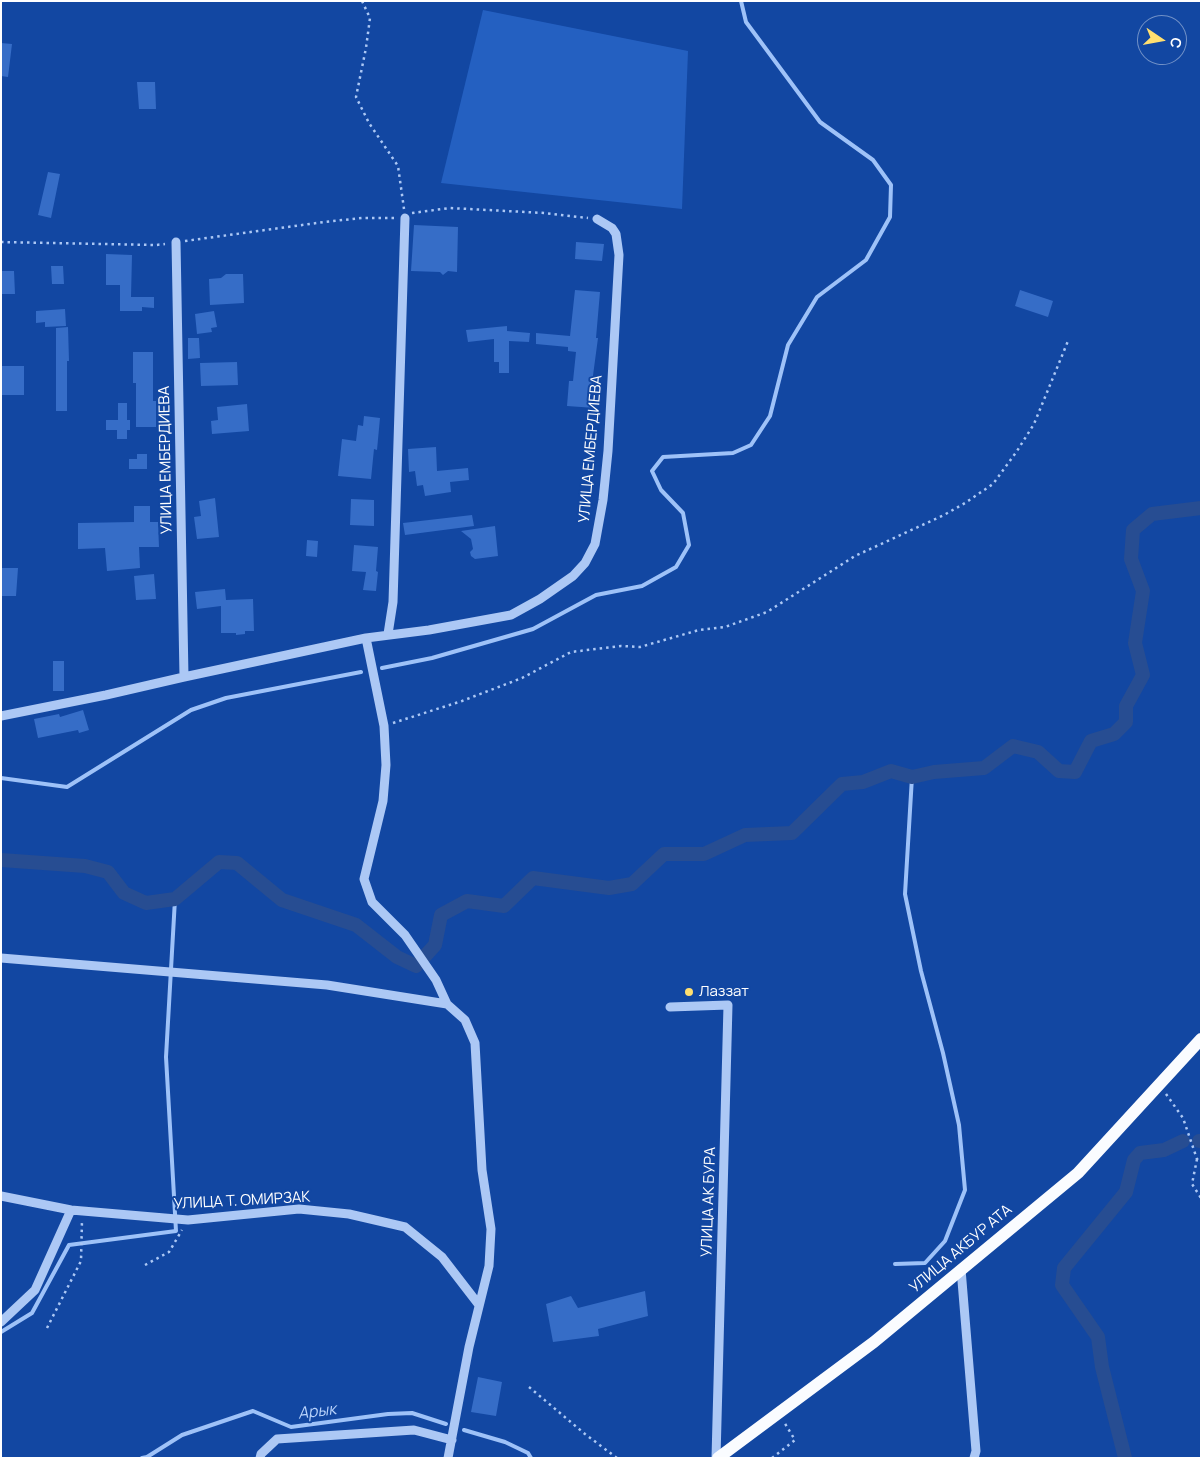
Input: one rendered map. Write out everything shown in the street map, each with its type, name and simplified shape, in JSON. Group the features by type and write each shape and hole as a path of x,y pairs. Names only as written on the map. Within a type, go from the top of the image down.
{"main road":[{"name":"УЛИЦА АКБУР АТА","path":"717,1458 874,1342 1078,1173 1201,1039"}],"street":[{"path":"388,634 393,602 405,218"},
{"name":"УЛИЦА ЕМБЕРДИЕВА","path":"1,716 366,638 428,630 511,615 540,600 579,571 595,544 603,500 620,255 616,234 612,228 597,219"},
{"name":"УЛИЦА ЕМБЕРДИЕВА","path":"176,242 184,677"},
{"path":"366,638 384,726 386,765 383,801 364,879 372,902 404,935 436,980 447,1004 465,1020 475,1043 482,1170 491,1229 489,1266 469,1348 448,1458"},
{"path":"1,958 327,985 447,1004"},
{"name":"УЛИЦА АК БУРА","path":"670,1007 728,1005 717,1458"},
{"name":"УЛИЦА Т. ОМИРЗАК","path":"1,1196 71,1210 188,1220 299,1209 349,1214 406,1227 442,1257 479,1305"},
{"path":"1,1322 35,1290 71,1210"},
{"path":"961,1269 976,1451 974,1458"},
{"path":"260,1458 261,1454 277,1439 414,1430 452,1440"}],"path":[{"path":"362,1 370,18 356,97 369,123 398,166 405,218"},
{"path":"1,242 156,245 324,222 362,218 405,218 410,213 450,208 544,213 597,219"},
{"path":"384,726 462,701 522,678 571,652 621,646 640,647 699,630 725,627 767,612 855,556 944,515 993,484 1030,431 1068,341"},
{"path":"1159,1085 1183,1118 1197,1159 1201,1163"},
{"path":"1197,1159 1192,1184 1201,1198"},
{"path":"47,1328 81,1261 83,1211"},
{"path":"145,1265 169,1252 188,1220"},
{"path":"529,1386 585,1434 617,1458"},
{"path":"772,1458 795,1440 778,1414"}],"shaded area":[{"path":"483,10 688,51 682,209 441,183"}],"building":[{"path":"1,43 12,44 8,77 1,76"},
{"path":"137,82 155,82 156,109 139,109"},
{"path":"48,172 60,174 51,218 38,215"},
{"path":"414,225 458,227 457,272 448,271 443,275 440,272 411,271"},
{"path":"576,242 604,244 602,261 575,259"},
{"path":"106,254 132,255 131,297 154,297 154,308 142,307 142,311 120,311 120,285 106,285"},
{"path":"51,266 63,266 64,284 52,284"},
{"path":"1,271 14,271 15,294 1,294"},
{"path":"226,274 243,274 244,303 210,305 209,279 221,278"},
{"path":"575,290 600,292 596,338 598,338 592,383 597,383 595,408 567,406 569,381 573,381 576,352 568,351 568,347 536,344 536,333 570,336"},
{"path":"1020,290 1053,301 1048,317 1015,306"},
{"path":"65,309 66,326 45,327 45,322 36,323 36,311"},
{"path":"214,311 217,327 211,328 212,332 197,334 195,314"},
{"path":"507,326 507,331 530,333 529,342 509,341 509,373 499,373 499,362 494,362 494,339 468,342 466,330"},
{"path":"68,327 67,411 56,411 56,328"},
{"path":"188,338 199,338 200,358 188,359"},
{"path":"133,352 153,352 153,401 156,401 156,427 136,427 136,383 133,383"},
{"path":"237,362 238,385 201,386 200,363"},
{"path":"1,366 24,366 24,395 1,395"},
{"path":"118,403 127,403 127,420 130,420 130,430 127,430 127,439 117,439 117,430 106,430 106,420 118,420"},
{"path":"247,404 249,431 212,434 211,421 218,420 217,407"},
{"path":"364,416 380,418 377,450 374,449 371,479 338,476 342,439 356,441 358,425 363,426"},
{"path":"436,447 437,471 468,468 469,480 450,482 451,492 425,496 423,485 417,486 415,471 409,472 408,449"},
{"path":"137,454 147,454 147,469 129,469 129,459 137,459"},
{"path":"215,498 219,537 197,539 194,517 201,516 199,501"},
{"path":"351,499 374,500 374,526 350,525"},
{"path":"134,506 150,506 150,522 158,522 159,547 139,547 140,568 107,571 105,548 78,549 78,523 134,522"},
{"path":"472,515 474,526 405,535 403,523"},
{"path":"495,526 498,556 475,559 471,556 470,552 473,549 471,539 461,531"},
{"path":"307,540 318,541 317,557 306,556"},
{"path":"354,545 378,547 376,591 363,590 366,572 352,571"},
{"path":"1,568 18,568 16,596 1,596"},
{"path":"154,574 156,599 136,600 134,576"},
{"path":"225,589 226,600 253,599 254,631 245,631 245,634 236,635 236,633 221,633 221,606 197,609 195,592"},
{"path":"53,661 64,661 64,691 53,691"},
{"path":"83,710 89,730 79,733 78,730 38,738 34,719 59,714 60,717"},
{"path":"645,1291 648,1316 598,1329 599,1336 553,1342 546,1304 571,1296 578,1308"},
{"path":"478,1377 502,1382 496,1416 471,1412"}],"waterway":[{"path":"382,668 432,658 533,629 596,595 642,586 676,567 689,545 683,513 661,490 652,471 663,457 733,453 751,445 770,416 788,345 817,297 866,260 890,217 891,185 873,160 820,122 746,22 741,1"},
{"path":"1,860 85,866 108,872 124,893 146,903 175,899 219,862 237,863 282,900 356,925 397,957 416,966 435,945 441,915 467,901 504,906 533,878 609,888 632,884 664,854 704,854 745,835 792,833 842,784 863,782 891,771 912,777 934,772 984,768 1013,746 1038,752 1059,771 1075,772 1091,741 1114,734 1126,722 1126,706 1143,675 1135,643 1143,591 1131,559 1133,530 1152,514 1201,508"},
{"path":"1,778 67,787 191,710 226,698 361,672"},
{"path":"895,1264 925,1263 945,1241 965,1190 959,1125 943,1053 921,971 905,894 912,777"},
{"path":"1,1332 32,1313 69,1245 176,1231 166,1057 175,899"},
{"path":"1125,1458 1102,1367 1098,1337 1062,1285 1064,1268 1126,1192 1134,1160 1140,1153 1164,1150 1183,1141"},
{"name":"Арык","path":"142,1458 147,1457 182,1435 253,1411 291,1427 388,1414 412,1413 446,1424"},
{"name":"Арык","path":"464,1430 505,1442 528,1453 531,1458"}],"place":[{"name":"Лаззат","path":"689,992"}]}
